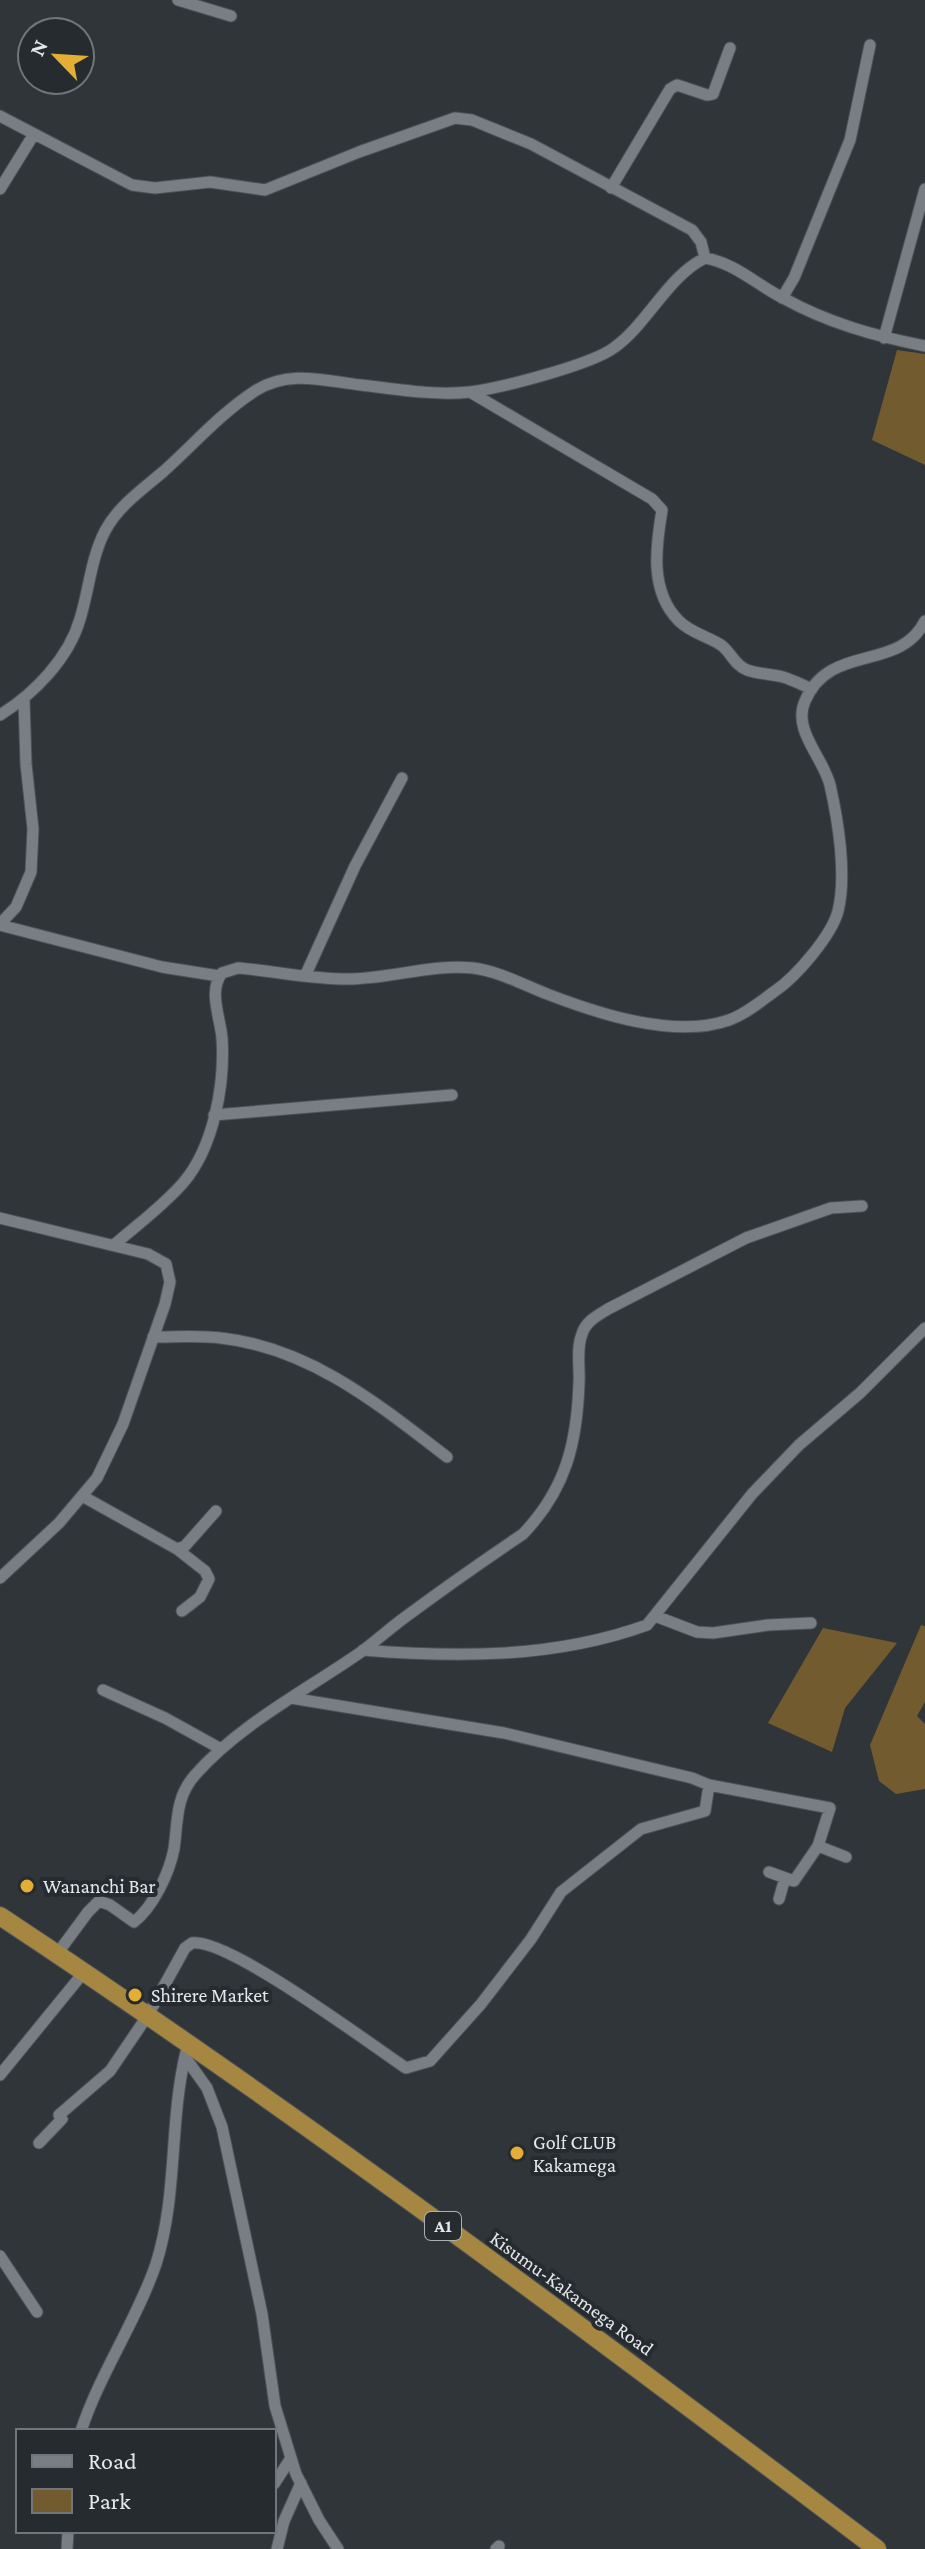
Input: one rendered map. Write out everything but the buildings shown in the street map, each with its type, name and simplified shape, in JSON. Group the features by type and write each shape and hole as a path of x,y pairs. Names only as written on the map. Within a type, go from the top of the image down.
{"highway":[{"name":"Kisumu-Kakamega Road","path":"0,1916 148,2015 186,2050 591,2333 877,2549"}],"street":[{"path":"178,0 231,16"},
{"path":"782,298 799,265 850,140 870,45"},
{"path":"611,188 670,89 677,85 707,95 713,94 730,48"},
{"path":"0,116 132,185 155,188 210,182 265,190 455,118 472,120 531,144 692,230 701,242 705,258"},
{"path":"0,189 34,134"},
{"path":"884,338 925,189"},
{"path":"0,715 24,700 72,639 95,557 112,522 125,505 227,413 270,383 310,377 408,390 470,392 522,380 591,360 615,347 689,268 705,258 725,263 782,298 832,322 884,338 925,346"},
{"path":"470,392 652,499 662,510 656,547 657,571 667,606 679,621 727,649 738,665 747,670 787,678 812,689"},
{"path":"114,1245 184,1182 201,1153 214,1115 222,1053 215,991 222,973 238,968 356,979 446,968 477,969 609,1015 644,1022 709,1025 744,1013 783,985 824,937 838,911 841,870 837,822 829,781 806,736 801,714 816,682 856,658 888,653 910,643 925,621"},
{"path":"24,700 26,764 33,829 31,872 16,907 0,925 162,967 219,976"},
{"path":"306,974 355,866 402,778"},
{"path":"214,1115 452,1095"},
{"path":"57,1954 99,1901 134,1922 145,1914 173,1853 176,1813 182,1794 194,1776 221,1749 523,1534 540,1516 562,1478 573,1446 579,1396 579,1344 588,1322 746,1238 831,1208 862,1206"},
{"path":"0,1218 148,1254 166,1264 170,1282 123,1424 97,1478 84,1497 0,1578"},
{"path":"363,1650 431,1656 489,1655 547,1649 625,1633 647,1625 752,1494 799,1445 860,1393 925,1328"},
{"path":"153,1337 223,1338 266,1346 314,1365 369,1398 447,1457"},
{"path":"84,1497 177,1549 207,1573 209,1579 200,1597 182,1611"},
{"path":"177,1549 185,1546 216,1511"},
{"path":"655,1616 697,1632 713,1633 811,1623"},
{"path":"103,1690 165,1718 221,1749"},
{"path":"291,1698 504,1733 692,1778 709,1785 830,1808 818,1846 794,1881 769,1872"},
{"path":"39,2143 62,2119 59,2115 110,2071 148,2015 188,1945 197,1942 207,1943 261,1972 406,2068 430,2061 481,2004 561,1892 641,1829 705,1811 709,1785"},
{"path":"818,1846 846,1857"},
{"path":"779,1899 785,1878"},
{"path":"0,2075 84,1972"},
{"path":"82,2429 155,2265 167,2219 179,2090 186,2050"},
{"path":"186,2050 207,2088 222,2127 262,2314 275,2406 301,2483 338,2549"},
{"path":"0,2256 37,2312"},
{"path":"276,2481 291,2458"},
{"path":"277,2549 284,2521 301,2483"}],"green space":[{"path":"897,350 925,354 925,465 872,440"},
{"path":"921,1625 925,1626 925,1702 917,1716 925,1724 925,1789 896,1794 879,1781 870,1745"},
{"path":"823,1628 897,1643 845,1708 832,1752 768,1723"}],"place":[{"name":"Wananchi Bar","path":"27,1886"},
{"name":"Shirere Market","path":"135,1995"},
{"name":"Golf CLUB Kakamega","path":"517,2153"}]}
